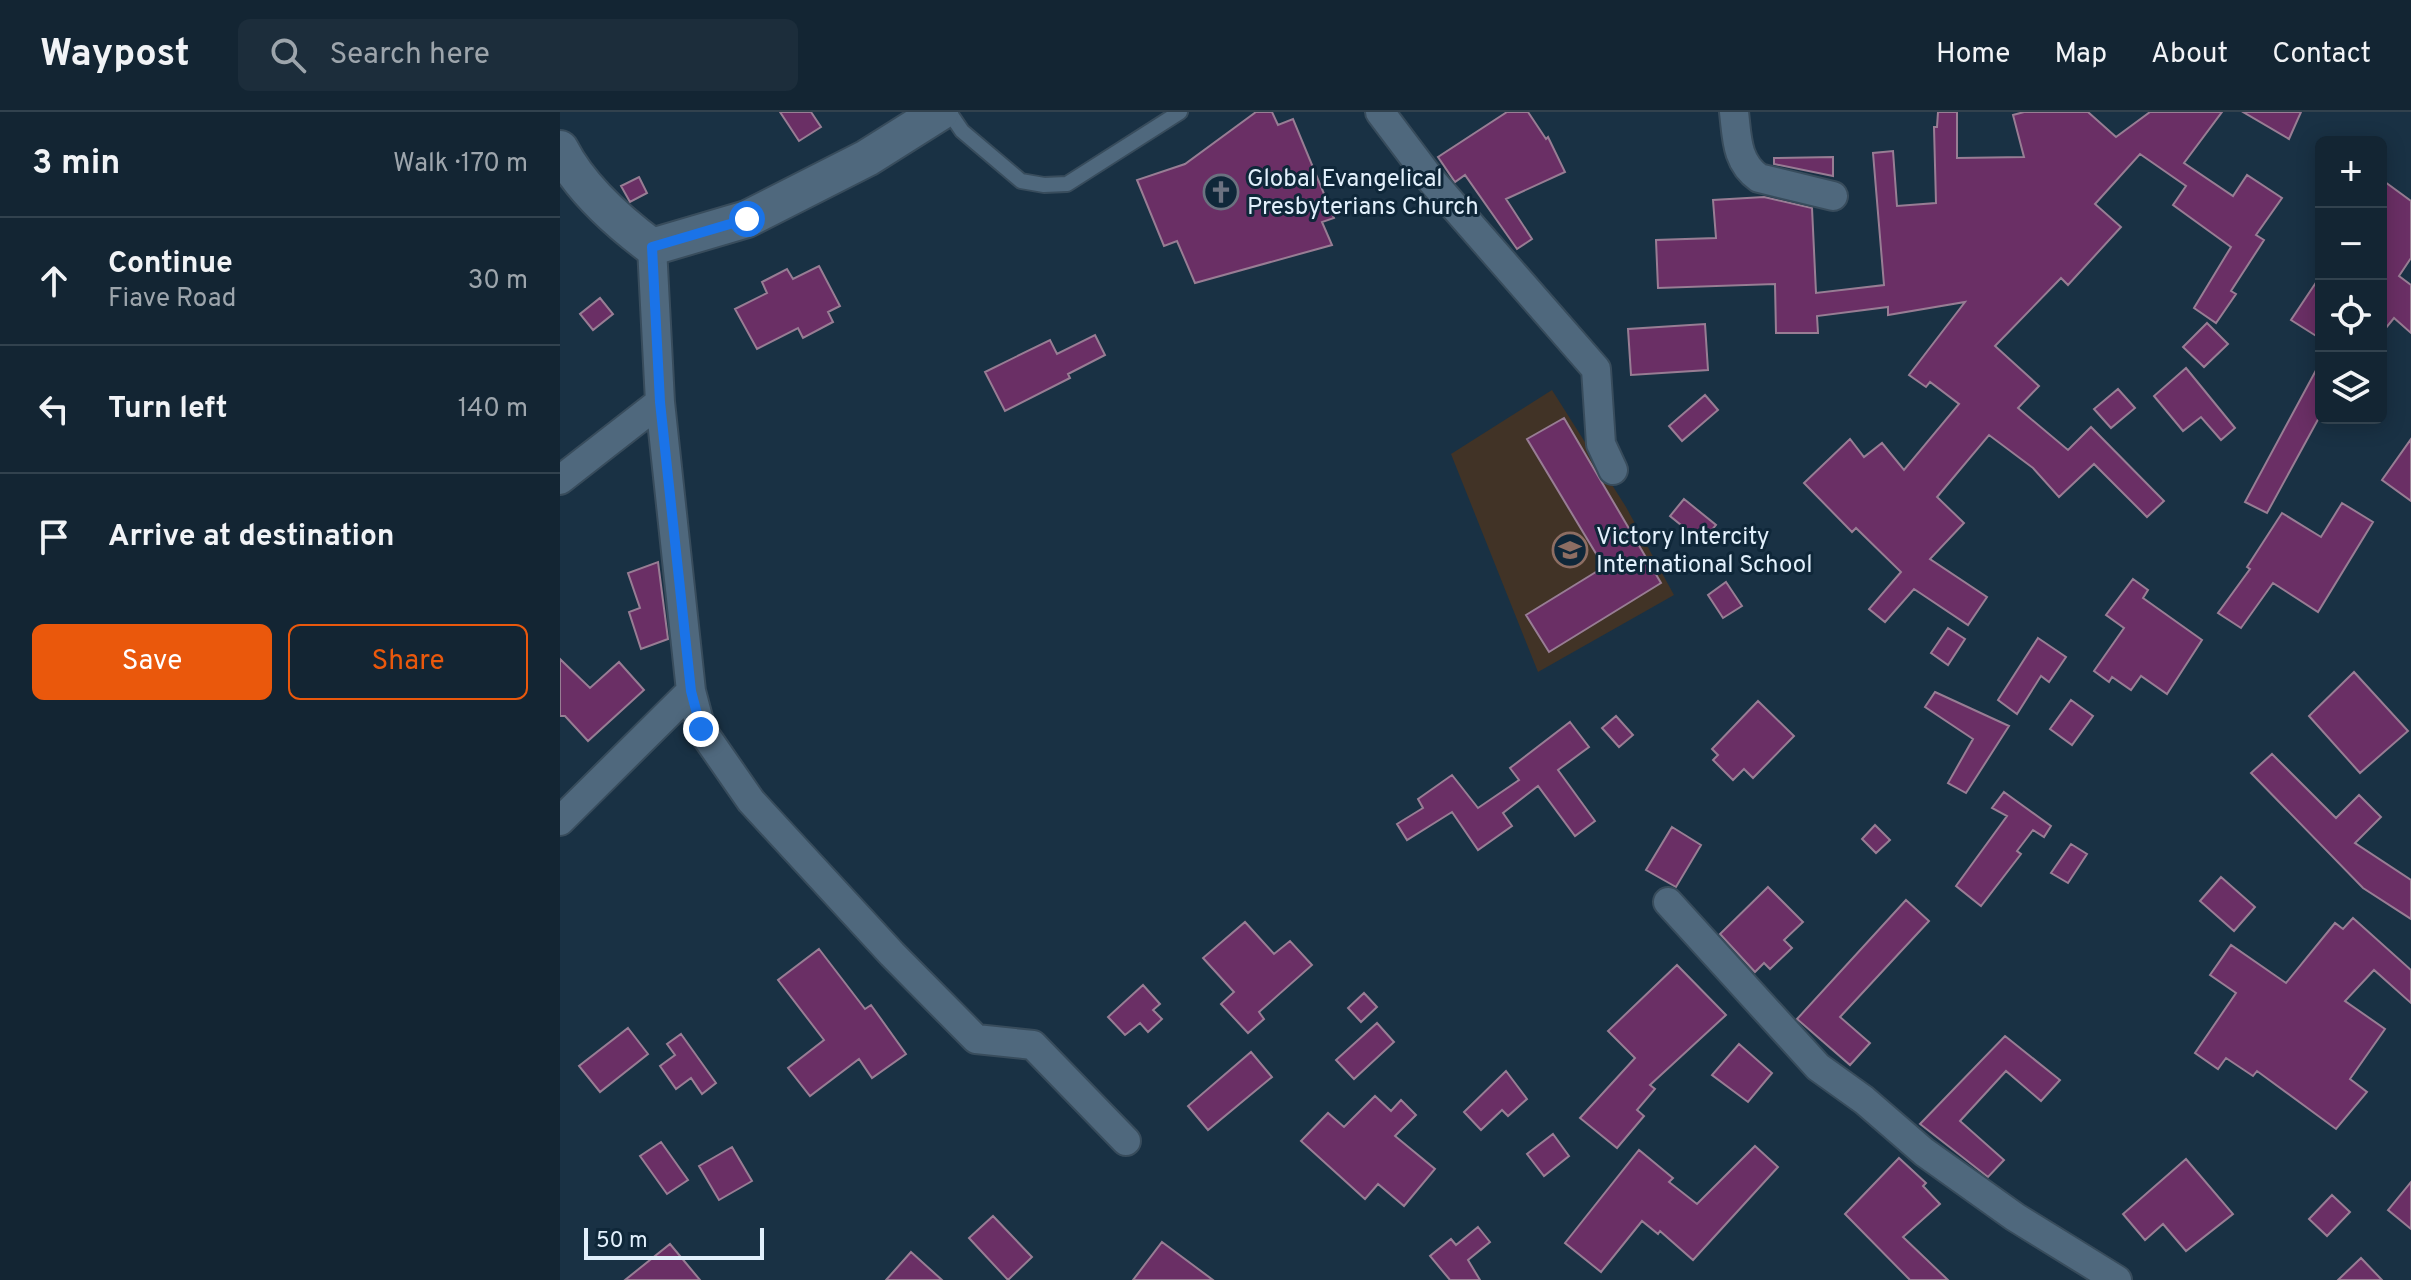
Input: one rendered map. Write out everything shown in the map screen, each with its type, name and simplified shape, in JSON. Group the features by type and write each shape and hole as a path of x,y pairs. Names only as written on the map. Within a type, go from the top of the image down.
{"street":[{"path":"652,247 747,219 867,158 940,112"},
{"path":"1380,112 1432,181 1596,369 1601,444 1613,470"},
{"path":"1734,112 1740,156 1749,171 1759,178 1833,196"},
{"path":"562,161 620,223 652,247"},
{"path":"652,247 660,402 691,691 701,729 751,801 892,954 976,1039 1033,1045 1126,1141"},
{"path":"560,480 660,402"},
{"path":"560,821 691,691"},
{"path":"1668,902 1818,1067 1950,1171 2015,1217 2117,1280"}],"lane":[{"path":"949,112 962,131 1021,181 1044,185 1067,184 1180,112"}],"shaded area":[{"name":"Victory Intercity International School","path":"1552,390 1626,507 1674,595 1538,672 1451,454"}],"building":[{"path":"780,112 811,112 821,127 799,141"},
{"path":"1256,112 1272,112 1278,125 1293,119 1334,218 1322,222 1332,245 1195,283 1177,241 1164,246 1137,180 1185,164"},
{"path":"1507,112 1528,112 1546,139 1548,137 1565,172 1506,199 1532,239 1517,249 1465,175 1455,182 1438,157"},
{"path":"1938,112 1957,112 1957,158 2024,157 2013,115 2024,112 2088,112 2116,137 2150,112 2222,112 2184,163 2233,196 2247,175 2282,198 2256,235 2264,240 2231,291 2236,294 2216,323 2194,308 2231,247 2173,205 2186,186 2140,154 2095,204 2121,227 2068,285 2061,278 1995,346 2039,386 2018,408 2068,450 2091,427 2164,501 2147,517 2094,464 2059,497 2033,468 1989,435 1937,497 1964,523 1930,559 1987,597 1968,625 1914,589 1885,622 1869,609 1901,572 1856,528 1852,532 1804,483 1850,439 1864,457 1882,443 1904,470 1959,404 1930,382 1926,387 1909,375 1965,302 1888,315 1888,307 1817,316 1818,333 1776,333 1775,284 1658,288 1656,240 1716,238 1713,200 1764,197 1812,208 1816,293 1884,285 1873,153 1893,151 1897,206 1936,203 1934,127 1937,127"},
{"path":"2243,112 2301,112 2289,139"},
{"path":"1833,157 1833,176 1774,164 1774,158"},
{"path":"639,177 647,193 630,202 621,186"},
{"path":"2387,183 2411,201 2411,258 2399,276 2411,285 2411,333 2394,318 2387,327"},
{"path":"819,266 840,306 828,312 833,322 803,338 798,328 757,349 735,309 767,293 762,282 787,269 793,279"},
{"path":"2315,284 2315,335 2291,320"},
{"path":"600,298 613,314 593,330 580,314"},
{"path":"2207,323 2228,344 2204,367 2183,347"},
{"path":"1705,324 1708,370 1631,375 1628,329"},
{"path":"1095,335 1105,355 1068,374 1070,378 1005,411 985,372 1050,340 1057,354"},
{"path":"2186,368 2235,428 2221,440 2201,417 2183,431 2154,396"},
{"path":"2315,372 2316,424 2267,513 2245,502"},
{"path":"2118,389 2135,408 2111,428 2094,409"},
{"path":"1705,395 1718,410 1682,441 1669,426"},
{"path":"1564,418 1661,583 1549,652 1526,615 1604,567 1527,439"},
{"path":"2411,439 2411,501 2382,480"},
{"path":"1684,499 1716,525 1702,542 1670,516"},
{"path":"2342,503 2373,522 2318,612 2273,583 2241,628 2218,613 2250,569 2247,567 2282,513 2321,537"},
{"path":"658,562 668,639 641,649 629,612 640,608 628,573"},
{"path":"2133,579 2148,590 2143,598 2202,640 2167,694 2141,676 2131,690 2112,677 2109,682 2094,671 2124,628 2106,615"},
{"path":"1726,582 1742,606 1723,618 1708,595"},
{"path":"1948,628 1965,639 1948,665 1931,653"},
{"path":"2038,638 2066,657 2049,682 2041,676 2017,714 1998,700"},
{"path":"560,659 590,688 619,662 644,690 588,741 565,716 560,716"},
{"path":"2354,672 2408,731 2360,773 2309,716"},
{"path":"1935,692 2009,726 1966,793 1948,783 1973,739 1925,707"},
{"path":"2071,700 2093,716 2072,745 2050,729"},
{"path":"1758,701 1794,736 1753,778 1744,769 1733,780 1713,760 1718,755 1712,749"},
{"path":"1616,716 1633,735 1619,747 1602,728"},
{"path":"1570,722 1589,747 1558,770 1595,821 1575,836 1538,786 1503,813 1512,826 1478,850 1452,812 1407,840 1397,824 1423,808 1418,799 1452,775 1478,808 1519,780 1510,768"},
{"path":"2272,754 2336,818 2359,795 2381,817 2355,843 2411,880 2411,919 2363,888 2251,773"},
{"path":"2004,792 2051,826 2044,837 2033,830 2017,851 2021,854 1981,906 1956,886 2007,816 1992,808"},
{"path":"1875,825 1890,840 1876,853 1862,839"},
{"path":"1672,827 1701,845 1676,887 1646,870"},
{"path":"2071,844 2087,854 2068,883 2051,873"},
{"path":"2221,877 2255,907 2234,931 2200,901"},
{"path":"1768,887 1803,922 1784,940 1792,948 1770,969 1764,963 1755,972 1720,934"},
{"path":"1906,900 1929,921 1840,1017 1870,1043 1850,1065 1797,1019"},
{"path":"2353,918 2411,970 2411,1003 2374,970 2345,1001 2385,1029 2350,1079 2367,1092 2336,1129 2257,1071 2253,1076 2226,1058 2218,1069 2195,1053 2236,993 2210,975 2231,945 2286,983 2335,923 2343,929"},
{"path":"1245,922 1274,954 1290,941 1312,965 1259,1012 1264,1019 1248,1033 1221,1004 1234,992 1203,958"},
{"path":"819,949 865,1009 871,1005 906,1054 872,1078 859,1059 810,1096 788,1068 824,1040 778,980"},
{"path":"1677,965 1726,1015 1650,1085 1655,1089 1637,1110 1644,1116 1617,1148 1580,1118 1635,1058 1608,1031"},
{"path":"1143,985 1160,1004 1153,1010 1162,1019 1148,1032 1140,1023 1125,1035 1108,1017"},
{"path":"1364,993 1377,1007 1361,1022 1348,1008"},
{"path":"1377,1023 1394,1042 1354,1079 1336,1060"},
{"path":"628,1028 648,1054 600,1092 579,1066"},
{"path":"681,1034 716,1083 702,1094 691,1078 676,1089 660,1066 675,1055 667,1044"},
{"path":"2005,1036 2060,1080 2041,1101 2006,1071 1960,1121 2004,1160 1988,1177 1920,1124"},
{"path":"1739,1044 1772,1073 1748,1102 1712,1075"},
{"path":"1251,1052 1272,1077 1208,1130 1188,1106"},
{"path":"1506,1071 1527,1099 1508,1116 1502,1110 1481,1130 1464,1112"},
{"path":"1375,1096 1391,1111 1401,1100 1416,1115 1395,1136 1435,1169 1404,1206 1378,1184 1365,1199 1301,1141 1328,1113 1344,1127"},
{"path":"1553,1134 1569,1156 1544,1176 1527,1154"},
{"path":"661,1142 688,1180 667,1194 640,1156"},
{"path":"1755,1146 1778,1167 1693,1260 1660,1231 1658,1234 1642,1221 1601,1272 1565,1243 1639,1150 1673,1178 1669,1182 1697,1204"},
{"path":"732,1147 752,1181 719,1200 699,1166"},
{"path":"1899,1158 1926,1183 1923,1186 1940,1204 1903,1237 1948,1280 1910,1280 1845,1214"},
{"path":"2186,1159 2233,1214 2186,1251 2163,1224 2145,1240 2123,1214"},
{"path":"2411,1182 2411,1229 2388,1210"},
{"path":"2332,1195 2350,1212 2327,1236 2309,1219"},
{"path":"993,1216 1032,1257 1008,1280 969,1238"},
{"path":"1478,1227 1490,1242 1468,1260 1480,1280 1450,1280 1430,1256 1451,1239 1456,1245"},
{"path":"1162,1242 1213,1280 1133,1280"},
{"path":"670,1244 700,1280 625,1280"},
{"path":"911,1252 942,1280 886,1280"},
{"path":"2361,1258 2382,1280 2338,1280"}],"place":[{"name":"Global Evangelical Presbyterians Church","path":"1221,192"},
{"name":"Victory Intercity International School","path":"1570,550"}],"route":[{"path":"701,729 691,691 660,402 652,247 747,219"}]}
